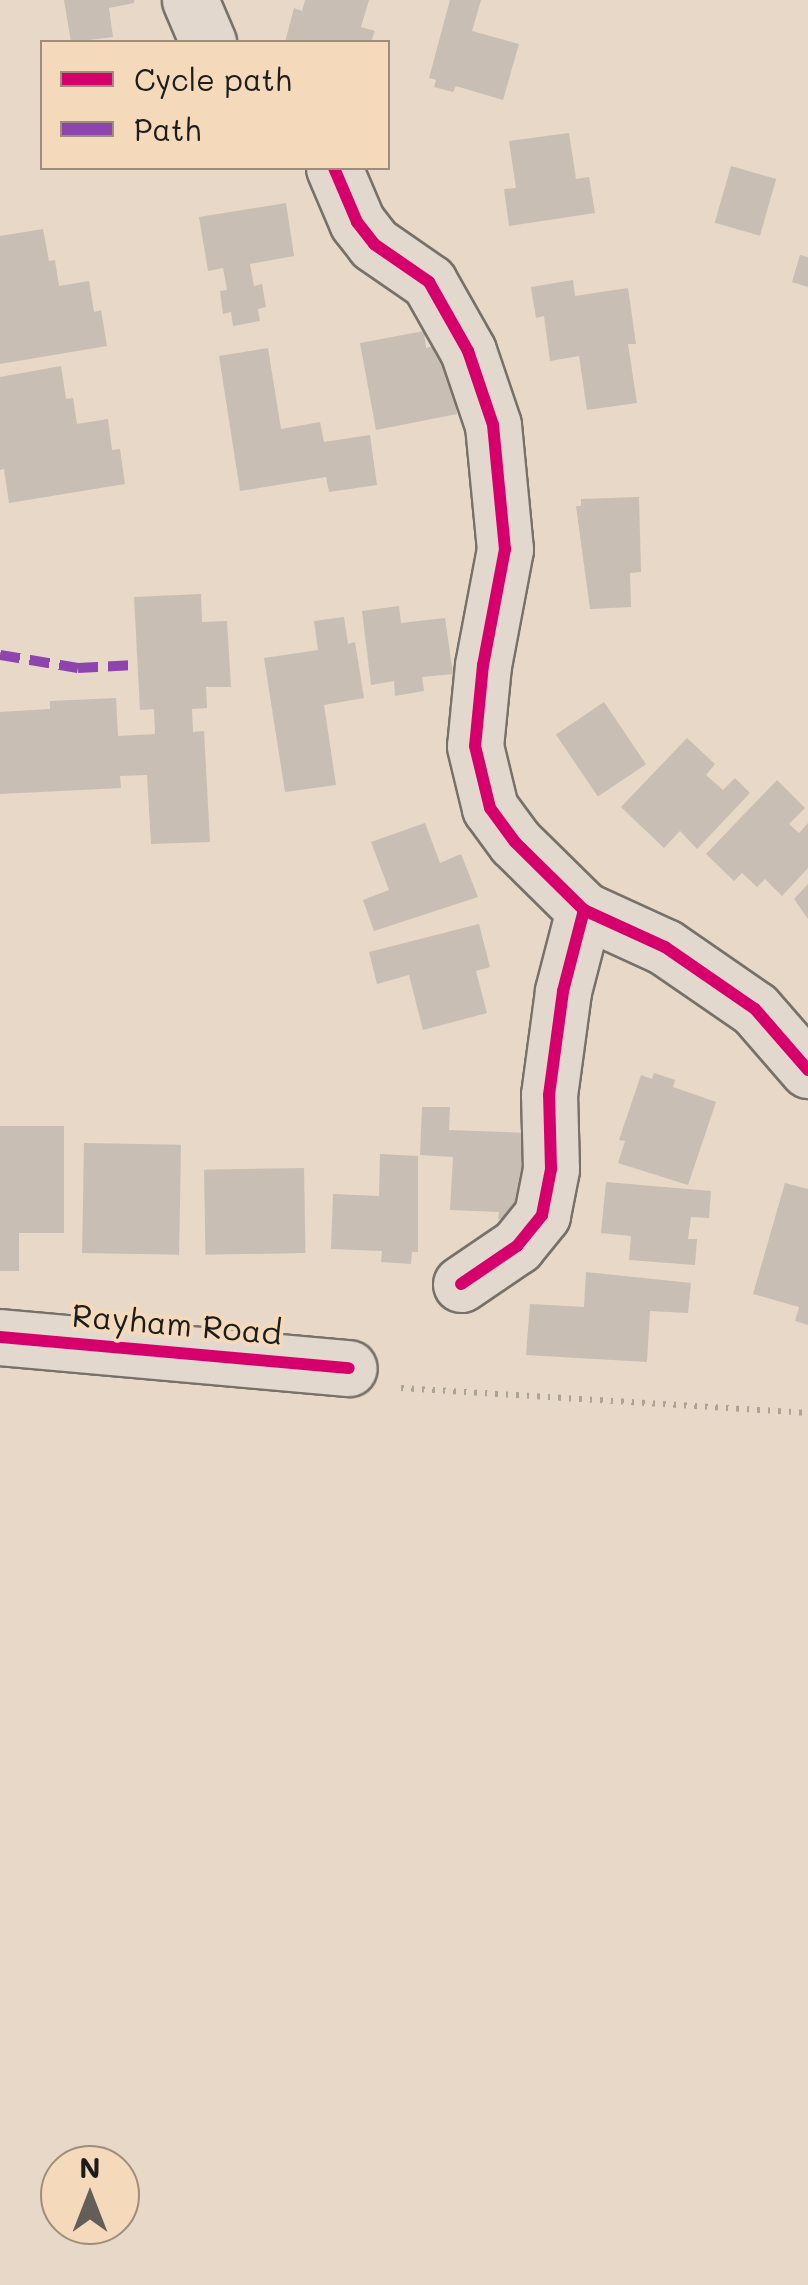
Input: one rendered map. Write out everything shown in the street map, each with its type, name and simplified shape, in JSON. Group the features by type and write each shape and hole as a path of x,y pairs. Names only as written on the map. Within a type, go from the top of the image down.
{"street":[{"path":"190,0 207,40"},
{"path":"335,170 357,222 374,244 429,282 468,351 487,406 500,484 504,549 483,664 475,746 490,808 516,842 584,910 665,947 755,1009 808,1070"},
{"path":"461,1284 516,1246 542,1215 551,1169 549,1095 562,991 584,910"},
{"name":"Rayham Road","path":"0,1337 372,1378"}],"path":[{"path":"372,1378 808,1412"}],"building":[{"path":"64,0 134,0 109,8 113,37 71,40"},
{"path":"305,0 369,0 361,27 375,31 372,40 286,40 294,8 302,11"},
{"path":"450,0 481,0 472,31 519,44 503,100 456,86 453,92 434,87 436,80 429,78"},
{"path":"569,133 576,179 589,177 595,213 509,226 504,189 516,188 509,141"},
{"path":"731,166 776,179 760,236 715,223"},
{"path":"286,203 294,256 250,264 254,286 262,284 266,307 258,309 260,321 233,326 231,312 223,314 220,291 227,290 223,268 208,271 199,217"},
{"path":"43,229 49,261 55,260 59,286 89,281 94,312 101,310 107,346 0,364 0,236"},
{"path":"800,255 808,257 808,287 792,282"},
{"path":"573,280 575,296 628,288 636,344 628,344 637,403 587,410 579,356 550,361 544,316 536,318 531,287"},
{"path":"424,331 426,348 444,344 457,414 376,430 360,343"},
{"path":"268,348 281,429 320,422 324,442 370,435 377,485 329,492 326,477 240,491 219,356"},
{"path":"61,366 66,399 73,398 77,424 108,419 112,450 120,449 125,484 9,503 4,469 0,470 0,377"},
{"path":"639,497 641,572 630,573 631,607 590,609 576,506 581,506 581,499"},
{"path":"201,594 202,622 227,621 231,687 206,687 207,708 192,709 193,732 204,731 210,842 151,844 147,775 120,776 121,788 0,794 0,712 50,709 50,701 116,698 118,736 155,734 154,709 140,710 134,597"},
{"path":"399,606 401,623 445,618 453,674 422,677 424,691 395,696 394,681 371,685 362,611"},
{"path":"344,617 348,644 355,642 364,698 324,705 336,785 285,792 264,658 318,650 314,621"},
{"path":"604,702 646,764 598,797 556,734"},
{"path":"687,738 715,764 706,775 723,790 735,778 750,793 697,849 680,831 664,848 621,807"},
{"path":"777,780 805,808 789,824 799,833 808,823 808,868 782,896 765,879 757,887 742,873 734,881 706,854"},
{"path":"425,823 440,863 461,854 478,897 374,931 363,900 389,890 371,842"},
{"path":"808,884 808,919 794,899"},
{"path":"479,924 490,967 476,971 487,1013 423,1030 409,975 377,984 369,952"},
{"path":"654,1073 675,1080 673,1087 716,1102 688,1185 618,1163 625,1141 619,1140 641,1075 652,1079"},
{"path":"422,1107 450,1107 449,1130 529,1133 518,1220 498,1219 499,1212 450,1210 453,1157 420,1155"},
{"path":"0,1126 64,1126 64,1233 19,1233 19,1271 0,1271"},
{"path":"84,1143 181,1145 179,1255 82,1253"},
{"path":"380,1154 418,1156 418,1252 412,1252 411,1264 381,1262 382,1251 331,1249 333,1194 379,1196"},
{"path":"304,1168 305,1253 205,1255 204,1170"},
{"path":"606,1182 711,1191 709,1218 691,1217 688,1239 697,1239 695,1265 629,1260 631,1236 601,1233"},
{"path":"785,1183 808,1189 808,1325 795,1321 799,1307 753,1294"},
{"path":"586,1272 691,1283 688,1313 650,1311 647,1362 526,1355 530,1304 584,1307"}],"marked path":[{"path":"0,655 78,668 135,665"}],"cycle path":[{"path":"335,170 357,222 374,244 429,282 468,351 493,425 505,549 483,665 475,746 490,808 515,842 584,910 665,947 755,1009 808,1070"},
{"path":"461,1284 517,1246 542,1215 551,1169 549,1095 563,991 584,910"},
{"path":"0,1337 349,1368"}]}
